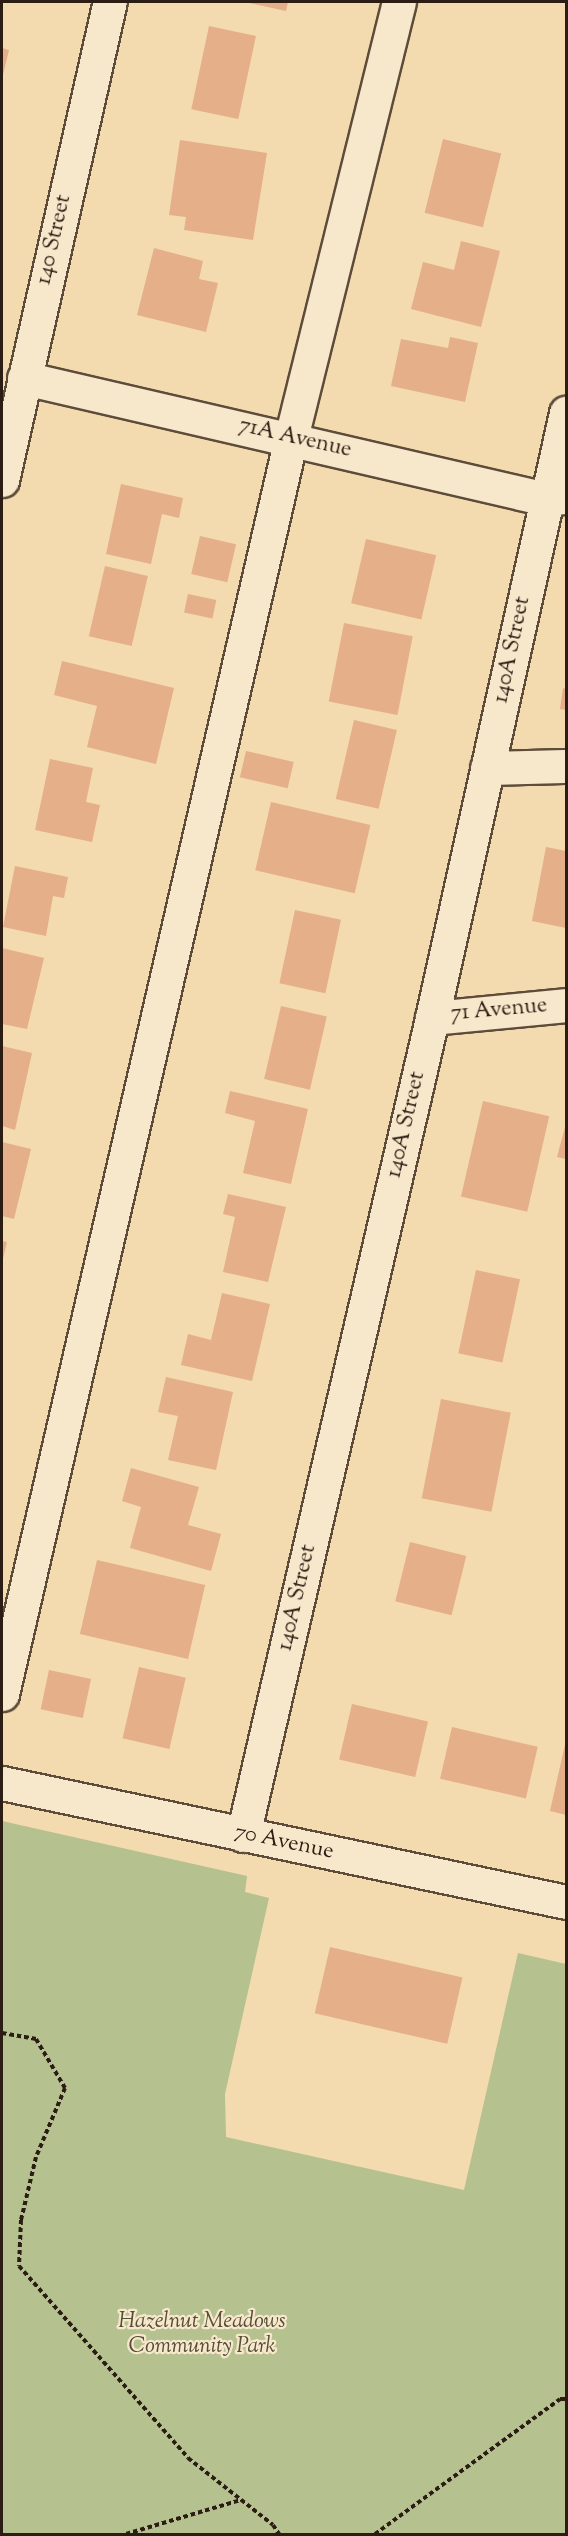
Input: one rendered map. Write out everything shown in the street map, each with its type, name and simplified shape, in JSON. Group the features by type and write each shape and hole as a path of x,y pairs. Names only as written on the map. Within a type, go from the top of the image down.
{"street":[{"name":"140 Street","path":"2,480 110,2"},
{"path":"2,1694 291,438 399,2"},
{"name":"71A Avenue","path":"24,378 556,498"},
{"name":"140A Street","path":"243,1835 432,1018 487,768 556,498 567,413"},
{"path":"487,768 567,766"},
{"name":"71 Avenue","path":"432,1018 567,1005"},
{"name":"70 Avenue","path":"2,1783 567,1902"}],"path":[{"path":"2,2033 36,2039 65,2088 36,2157 21,2220 19,2266 188,2458 273,2524 279,2535"},
{"path":"375,2535 560,2399 567,2398"},
{"path":"126,2535 241,2500"}],"green space":[{"name":"Hazelnut Meadows Community Park","path":"2,1821 247,1876 245,1892 269,1898 225,2094 226,2137 464,2190 518,1953 566,1964 566,2534 2,2534"}],"building":[{"path":"245,2 288,2 286,11"},
{"path":"209,26 256,36 238,119 191,109"},
{"path":"2,48 9,50 2,79"},
{"path":"443,139 501,154 483,227 425,213"},
{"path":"180,140 267,153 253,240 184,230 186,217 169,215"},
{"path":"461,241 500,251 481,327 411,309 423,262 454,270"},
{"path":"154,248 203,261 199,279 218,283 206,332 137,315"},
{"path":"450,337 478,343 465,402 391,386 401,339 448,348"},
{"path":"121,484 183,498 179,518 162,514 151,564 106,554"},
{"path":"200,536 236,544 227,582 191,574"},
{"path":"366,539 436,555 421,620 351,603"},
{"path":"105,566 148,576 132,646 89,636"},
{"path":"188,594 216,600 212,619 184,613"},
{"path":"344,623 413,636 397,715 329,702"},
{"path":"62,661 174,688 156,764 87,747 97,706 54,695"},
{"path":"563,688 566,689 566,710 560,709"},
{"path":"354,720 397,730 379,809 336,799"},
{"path":"246,751 294,762 288,788 240,777"},
{"path":"50,759 93,768 86,802 100,805 92,842 35,830"},
{"path":"271,802 370,825 355,893 255,870"},
{"path":"546,847 566,851 566,928 532,921"},
{"path":"15,866 68,877 64,898 53,896 46,936 3,927"},
{"path":"295,910 341,920 325,993 279,983"},
{"path":"2,948 44,958 27,1029 2,1024"},
{"path":"281,1006 327,1017 310,1090 264,1079"},
{"path":"2,1046 32,1053 15,1130 2,1126"},
{"path":"230,1091 308,1109 291,1184 243,1173 255,1121 225,1113"},
{"path":"483,1101 549,1116 527,1212 461,1196"},
{"path":"566,1123 566,1159 557,1157"},
{"path":"2,1142 31,1149 14,1219 2,1216"},
{"path":"228,1194 286,1207 268,1282 223,1272 235,1217 223,1214"},
{"path":"2,1241 7,1242 2,1263"},
{"path":"476,1270 520,1279 502,1362 458,1353"},
{"path":"222,1293 270,1304 252,1381 181,1365 188,1334 211,1340"},
{"path":"166,1377 233,1392 216,1470 168,1460 178,1416 158,1412"},
{"path":"441,1399 511,1413 491,1512 422,1498"},
{"path":"131,1468 199,1487 188,1525 221,1534 211,1571 130,1548 141,1507 122,1501"},
{"path":"410,1542 466,1556 452,1615 395,1601"},
{"path":"97,1560 205,1585 188,1659 80,1634"},
{"path":"139,1667 186,1678 169,1749 123,1738"},
{"path":"49,1670 91,1679 83,1718 41,1709"},
{"path":"352,1704 428,1722 415,1777 339,1760"},
{"path":"452,1727 538,1747 526,1798 440,1779"},
{"path":"566,1740 566,1815 550,1811"},
{"path":"330,1947 463,1978 447,2044 315,2013"}]}
